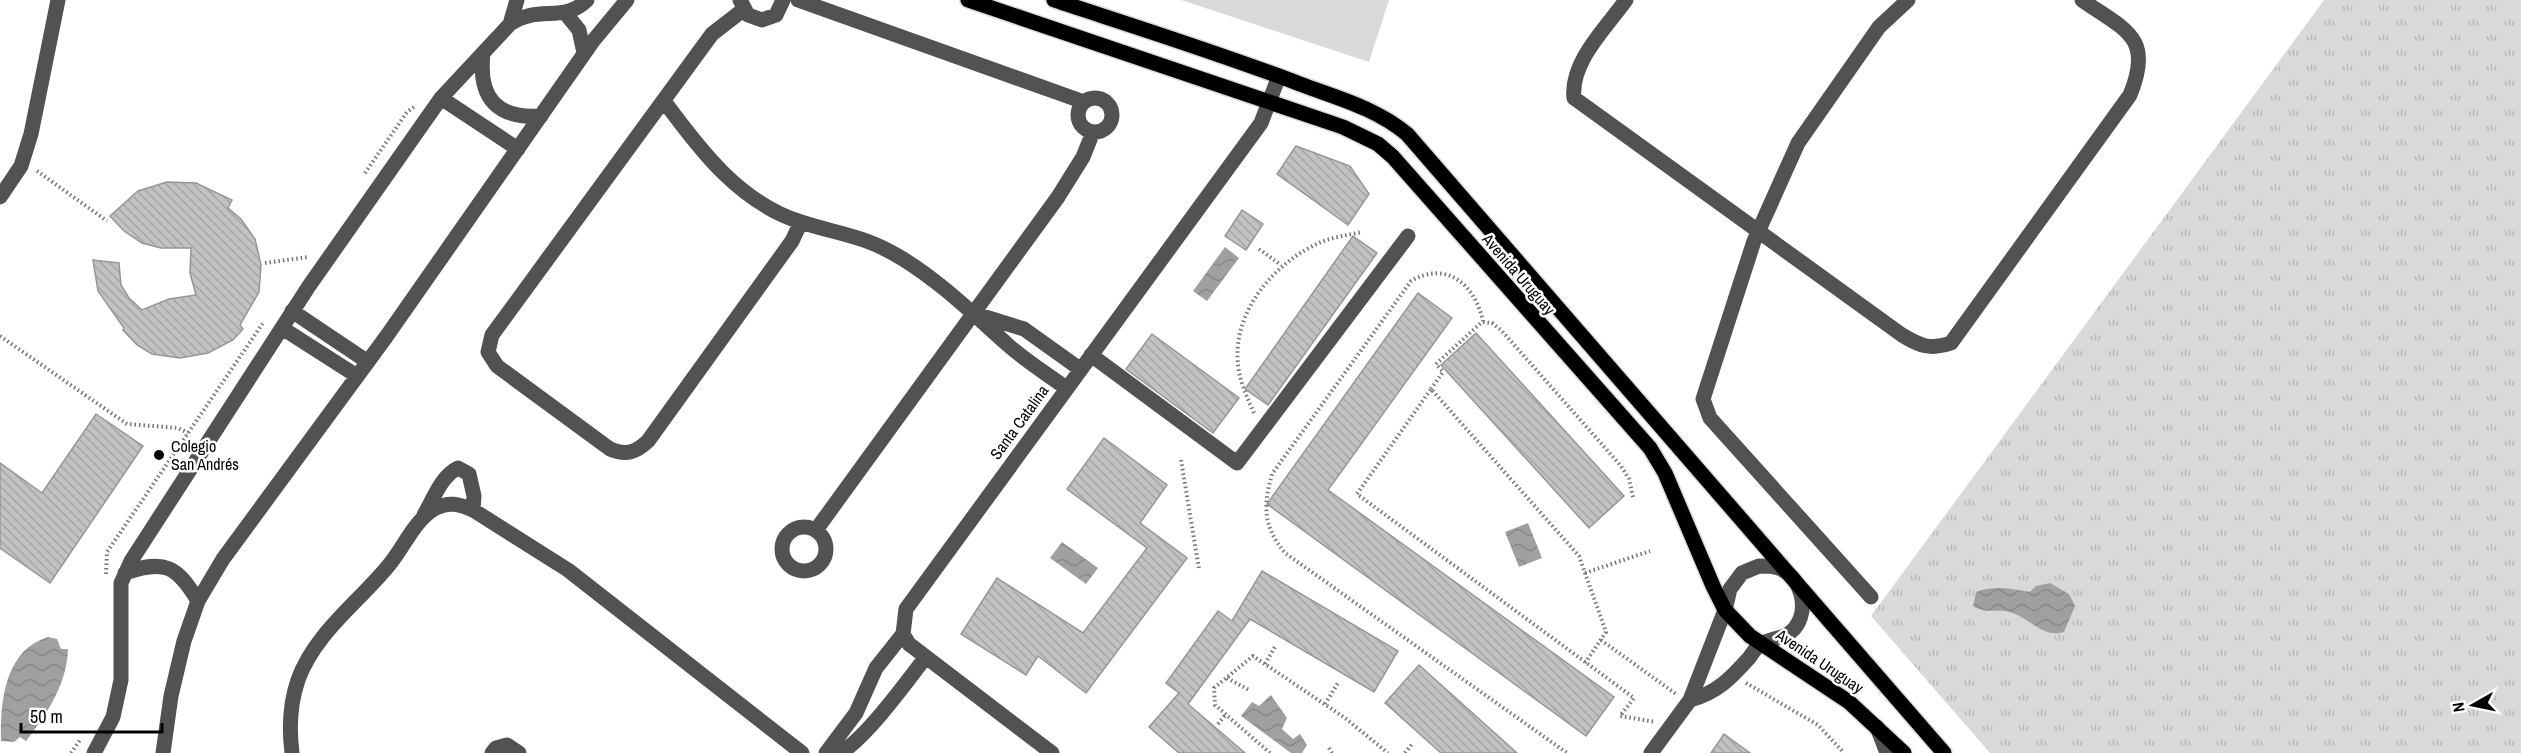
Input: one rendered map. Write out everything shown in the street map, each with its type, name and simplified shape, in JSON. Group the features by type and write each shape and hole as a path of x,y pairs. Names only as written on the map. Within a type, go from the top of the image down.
{"main road":[{"name":"Avenida Uruguay","path":"968,0 1361,134 1377,144 1400,165 1650,448 1682,509 1725,610 1742,629 1761,644 1849,702 1876,724 1904,753"},
{"name":"Avenida Uruguay","path":"1054,0 1279,76 1380,115 1407,134 1944,753"}],"street":[{"path":"0,197 21,166 31,134 58,0"},
{"path":"510,24 517,0"},
{"path":"542,0 561,13 579,30 584,53"},
{"path":"94,753 113,717 121,680 123,629 121,583 158,515 292,311 441,98 510,24 528,14 561,13 578,9 587,0"},
{"path":"163,753 184,640 198,601 223,559 368,362 584,53 627,0"},
{"path":"783,0 780,9 769,19 754,19 742,5 712,34 492,335 488,352 497,366 610,449 620,453 638,450 648,441 775,265 792,241 801,222"},
{"path":"798,0 1084,102 1100,98 1111,110 1108,126 1094,132 1083,157 1058,197 816,531"},
{"path":"1626,0 1576,72 1573,86 1574,98 1758,232 1922,347 1937,348 1951,343 2130,95 2138,76 2139,50 2128,32 2082,0"},
{"path":"1871,597 1710,418 1704,406 1707,381 1758,232 1798,143 1879,27 1908,0"},
{"path":"483,54 485,88 499,109 512,116 541,116"},
{"name":"Santa Catalina","path":"903,634 906,609 1261,123 1279,76"},
{"path":"441,98 518,149"},
{"path":"664,101 700,150 721,172 757,200 801,222 874,242 934,280 1010,346 1066,388"},
{"path":"1084,102 1078,117 1083,127 1094,132"},
{"path":"1091,354 1237,464 1408,236"},
{"path":"292,311 368,362"},
{"path":"973,313 1024,329 1080,369"},
{"path":"282,328 357,376"},
{"path":"292,753 290,732 292,708 298,680 309,658 323,638 391,563 446,478 458,468 469,474 474,496 473,510"},
{"path":"422,517 447,503 460,504 473,510 568,570 802,753"},
{"path":"125,573 149,566 170,567 188,584 198,601"},
{"path":"1651,753 1689,702 1725,610 1730,589 1742,573 1760,566 1779,568 1794,579 1802,595 1802,613 1794,629 1780,640 1761,644 1723,686 1706,696 1689,702"},
{"path":"826,753 856,713 876,668 903,634 909,644 925,658 1052,753"},
{"path":"840,753 848,749 883,711 925,658"},
{"path":"1876,724 1887,753"},
{"path":"492,753 496,748 507,745 519,753"}],"path":[{"path":"32,167 107,221"},
{"path":"1262,430 1242,385 1237,363 1240,334 1250,308 1264,284 1281,265 1323,241 1362,232"},
{"path":"1259,249 1281,265"},
{"path":"265,263 308,257"},
{"path":"1482,322 1479,304 1462,282 1448,274 1423,274 1411,281 1272,474 1264,507 1276,542 1285,553 1567,753"},
{"path":"1633,497 1629,479 1621,466 1501,330 1492,323 1482,322 1436,364 1443,372 1357,494 1634,698 1620,716 1672,724"},
{"path":"0,336 127,424 178,428 188,433"},
{"path":"1431,389 1579,556 1606,632 1585,663"},
{"path":"1181,459 1199,569"},
{"path":"1586,573 1650,552"},
{"path":"1601,639 1689,702"},
{"path":"1265,664 1276,645"},
{"path":"1270,753 1215,705 1214,688 1253,656 1325,704 1388,753"},
{"path":"1734,674 1818,725 1844,753"},
{"path":"1227,678 1249,690"},
{"path":"1325,704 1338,683"},
{"path":"1218,724 1226,714"},
{"path":"1405,753 1412,744"},
{"path":"1329,748 1332,753"}],"green space":[{"path":"1181,0 1389,0 1369,62"},
{"path":"2324,0 2521,0 2521,753 1990,753 1871,616"}],"water":[{"path":"1225,247 1239,258 1207,301 1193,291"},
{"path":"1528,523 1542,558 1519,567 1505,532"},
{"path":"1062,542 1098,568 1086,584 1050,558"},
{"path":"2050,583 2069,594 2075,606 2064,632 2048,632 2013,613 1985,610 1973,606 1976,592 1997,588 2030,592 2036,586"},
{"path":"48,637 57,639 61,649 68,649 60,686 48,709 26,741 20,737 14,742 1,741 4,694 14,665 22,653"},
{"path":"1271,695 1287,718 1282,729 1293,739 1300,734 1307,745 1302,753 1291,753 1241,716 1252,702 1259,706"}],"building":[{"path":"1296,146 1350,166 1369,194 1348,225 1277,174"},
{"path":"167,182 196,183 232,200 228,208 241,219 255,239 261,265 259,292 240,325 243,329 233,340 208,353 180,358 152,354 137,345 123,330 124,328 98,291 93,260 119,263 121,285 129,298 142,310 169,299 196,295 190,273 191,248 161,248 142,243 124,231 110,216 138,191"},
{"path":"1242,210 1263,224 1246,250 1225,236"},
{"path":"1353,236 1377,253 1268,405 1245,389"},
{"path":"1418,293 1452,318 1328,490 1614,697 1586,736 1267,504"},
{"path":"1476,333 1624,496 1589,528 1441,365"},
{"path":"1152,334 1239,398 1213,433 1126,369"},
{"path":"96,414 143,446 50,583 0,548 0,463 42,493"},
{"path":"1104,438 1167,485 1140,523 1187,558 1086,693 1038,656 1026,675 961,634 997,578 1083,633 1147,548 1067,489"},
{"path":"1262,571 1398,651 1374,692 1250,619 1188,704 1245,753 1179,753 1149,727 1179,693 1166,683 1218,611 1232,621"},
{"path":"1419,665 1517,753 1441,753 1385,703"},
{"path":"1724,734 1750,753 1711,753"}],"place":[{"name":"Colegio San Andrés","path":"159,455"}]}
